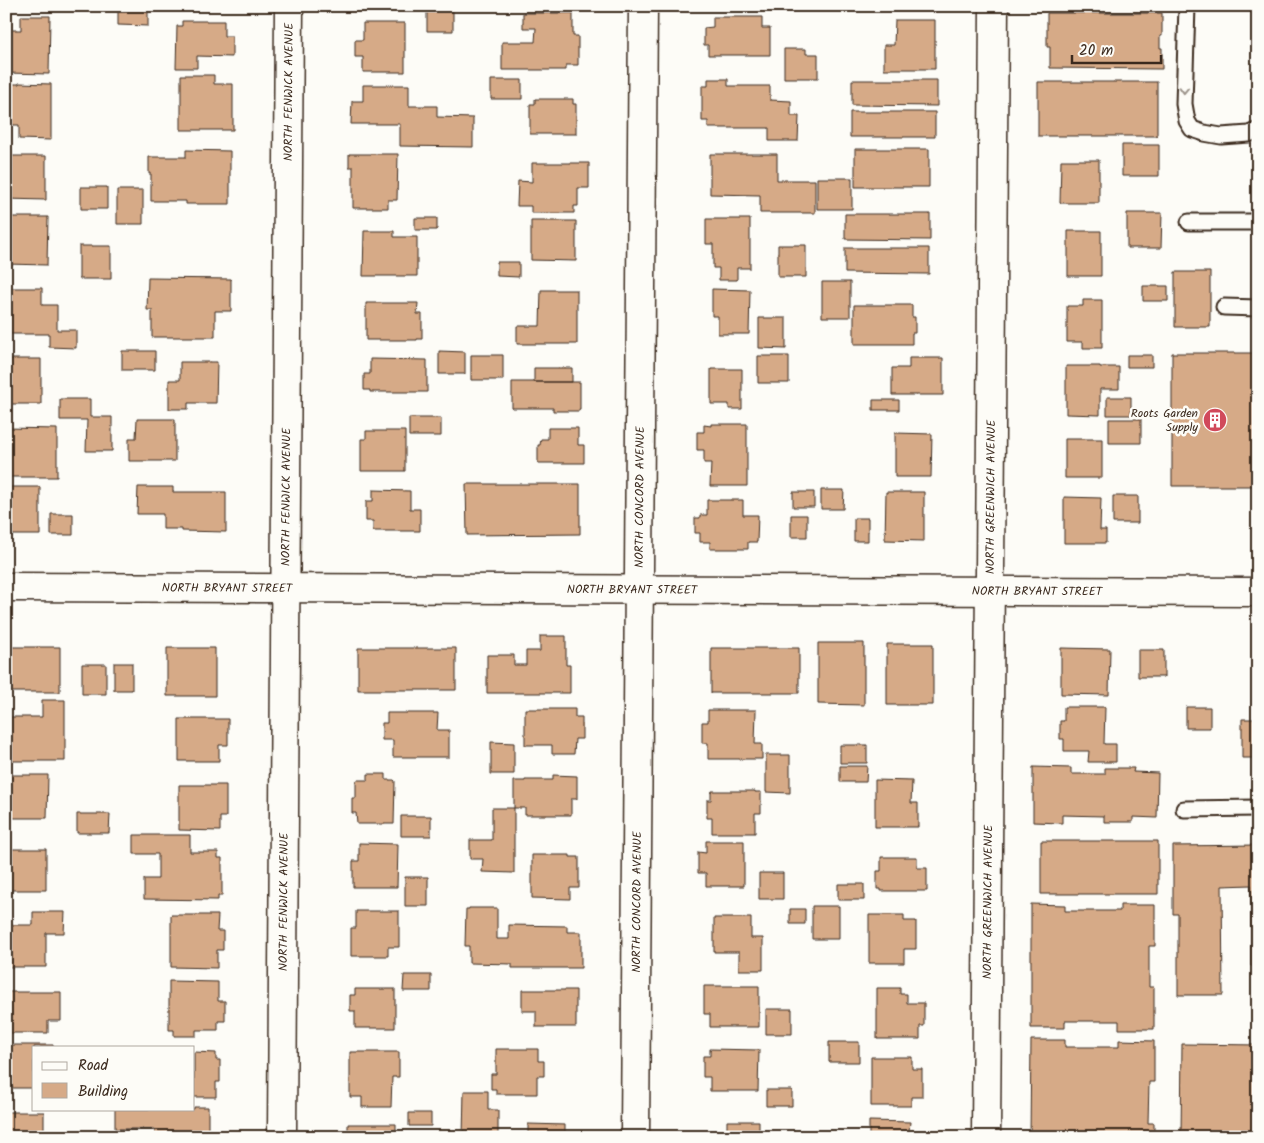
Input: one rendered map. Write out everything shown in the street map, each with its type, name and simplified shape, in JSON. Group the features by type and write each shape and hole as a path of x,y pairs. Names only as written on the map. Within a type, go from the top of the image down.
{"street":[{"name":"NORTH FENWICK AVENUE","path":"282,1137 289,6"},
{"name":"NORTH CONCORD AVENUE","path":"635,1137 643,6"},
{"name":"NORTH GREENWICH AVENUE","path":"986,1137 994,6"},
{"name":"NORTH BRYANT STREET","path":"6,587 1258,592"}],"lane":[{"path":"1187,6 1184,104 1187,122 1192,129 1222,136 1249,134 1258,130"},
{"path":"1189,222 1258,222"},
{"path":"1224,307 1258,308"},
{"path":"1184,809 1258,808"}],"building":[{"path":"118,6 148,6 148,26 118,25"},
{"path":"427,11 453,11 453,31 427,31"},
{"path":"523,13 573,13 573,36 578,36 578,65 566,65 566,70 502,70 502,42 535,42 536,28 523,28"},
{"path":"1047,13 1162,13 1160,48 1162,48 1162,69 1050,68 1050,47 1047,47"},
{"path":"21,16 50,16 49,74 6,73 8,30 21,30"},
{"path":"713,17 762,17 762,28 770,28 770,55 708,55 708,45 704,45 704,28 713,27"},
{"path":"895,20 935,20 935,69 884,69 884,45 894,45"},
{"path":"182,21 224,21 224,36 232,36 232,57 197,56 197,68 176,68 177,26 182,26"},
{"path":"363,23 405,23 405,72 363,72 363,57 355,57 355,40 363,40"},
{"path":"784,49 806,49 806,54 818,54 818,78 784,78"},
{"path":"181,75 214,75 214,84 233,84 233,130 181,130"},
{"path":"708,79 728,79 728,86 770,86 770,100 791,101 791,116 799,116 798,141 769,141 769,128 708,128 708,121 702,121 702,86 708,86"},
{"path":"491,80 522,80 522,99 491,99"},
{"path":"852,80 937,80 937,106 852,105"},
{"path":"1038,82 1157,82 1157,136 1038,136"},
{"path":"6,84 51,84 51,140 19,139 19,125 6,125"},
{"path":"363,85 409,85 409,106 437,106 437,117 473,118 473,147 400,146 400,124 351,124 352,101 363,101"},
{"path":"535,99 573,99 573,104 576,104 576,134 530,134 530,104 535,104"},
{"path":"850,112 935,112 935,137 850,137"},
{"path":"1122,145 1159,145 1159,176 1122,176"},
{"path":"855,149 929,149 929,187 855,187"},
{"path":"186,150 230,151 230,204 186,204 186,201 151,201 149,157 186,157"},
{"path":"349,154 398,154 397,200 388,200 388,208 353,208 353,167 349,167"},
{"path":"710,154 777,154 777,180 815,180 815,213 760,213 760,195 710,194"},
{"path":"7,156 46,156 46,200 6,199"},
{"path":"1061,160 1099,160 1099,203 1060,203"},
{"path":"532,163 589,163 589,188 578,188 578,206 574,206 574,213 531,213 531,206 517,206 518,181 532,182"},
{"path":"817,178 852,178 852,209 817,209"},
{"path":"81,187 107,187 107,209 81,209"},
{"path":"117,190 143,190 143,224 117,224"},
{"path":"1127,213 1162,213 1161,248 1127,248"},
{"path":"845,214 930,214 930,240 845,239"},
{"path":"6,217 48,217 47,265 6,264"},
{"path":"415,218 437,218 437,230 415,230"},
{"path":"706,219 750,219 750,268 737,268 737,280 719,280 719,268 713,268 713,244 706,244"},
{"path":"531,221 576,221 576,261 531,260"},
{"path":"364,231 394,231 394,237 417,237 417,276 363,276"},
{"path":"1068,231 1101,231 1101,276 1068,276"},
{"path":"778,245 806,245 806,277 778,277"},
{"path":"79,246 111,246 111,279 79,279"},
{"path":"845,248 929,248 929,274 845,273"},
{"path":"497,262 519,262 519,277 497,276"},
{"path":"1175,272 1210,272 1210,327 1175,327"},
{"path":"148,278 231,279 231,311 215,311 215,337 152,337 152,310 147,310"},
{"path":"822,282 850,282 850,317 822,317"},
{"path":"1143,286 1168,286 1168,301 1143,301"},
{"path":"8,288 42,288 42,305 57,305 57,330 76,330 76,348 49,347 49,334 8,334 6,299 8,299"},
{"path":"712,289 750,290 749,334 718,334 718,316 712,316"},
{"path":"541,290 577,290 577,344 517,344 517,326 540,326"},
{"path":"1083,300 1102,300 1102,348 1083,348 1083,342 1067,342 1067,306 1083,306"},
{"path":"366,303 418,303 417,314 422,314 422,339 366,340"},
{"path":"854,305 912,305 912,317 915,317 915,333 912,333 912,344 854,344"},
{"path":"759,318 786,318 786,349 759,348"},
{"path":"122,351 155,351 155,370 122,370"},
{"path":"439,351 465,352 465,374 439,374"},
{"name":"Roots Garden Supply","path":"1172,353 1258,353 1258,486 1172,486"},
{"path":"471,355 503,355 503,380 471,380"},
{"path":"1127,355 1152,355 1152,367 1127,367"},
{"path":"758,356 789,356 789,383 758,383"},
{"path":"909,358 943,358 943,395 892,395 892,368 909,368"},
{"path":"6,359 41,359 41,404 6,404"},
{"path":"370,359 427,360 427,392 370,392 370,390 364,390 364,374 370,374"},
{"path":"180,362 217,362 216,403 188,403 188,409 169,409 169,380 180,380"},
{"path":"1066,366 1119,367 1119,389 1100,389 1100,415 1066,414"},
{"path":"534,368 572,368 572,382 534,382"},
{"path":"711,369 742,369 742,409 729,409 729,404 711,404"},
{"path":"512,382 580,382 580,409 579,411 553,411 553,408 512,408"},
{"path":"1107,397 1131,397 1131,415 1107,415"},
{"path":"60,399 90,399 90,417 112,417 112,451 86,451 87,420 60,420"},
{"path":"873,400 899,400 899,410 873,410"},
{"path":"409,418 441,418 441,436 409,436"},
{"path":"137,419 175,419 175,461 129,461 129,438 136,438"},
{"path":"1109,419 1141,419 1141,443 1109,443"},
{"path":"711,424 747,424 747,486 710,486 711,463 704,463 704,450 697,450 697,432 704,432 704,425 711,426"},
{"path":"6,428 57,429 57,477 6,477"},
{"path":"548,428 578,428 578,445 584,445 584,463 538,463 538,445 540,445 541,439 548,439"},
{"path":"366,431 405,431 405,471 361,471 361,439 366,439"},
{"path":"895,433 932,434 931,477 895,477"},
{"path":"1065,439 1102,439 1102,478 1065,478"},
{"path":"466,484 580,484 580,534 467,535"},
{"path":"6,487 40,487 40,535 6,535"},
{"path":"138,487 173,487 173,492 226,492 226,532 163,529 163,514 137,514"},
{"path":"373,490 410,491 410,509 420,509 420,531 373,531 373,521 366,521 366,501 373,501"},
{"path":"821,490 844,490 843,509 821,509"},
{"path":"793,492 814,492 814,507 793,507"},
{"path":"886,492 924,492 924,541 885,540"},
{"path":"1113,496 1138,496 1138,523 1113,523"},
{"path":"1064,497 1101,498 1100,530 1106,530 1106,543 1064,543"},
{"path":"707,500 743,500 743,515 758,515 757,542 748,542 748,549 710,549 710,542 700,542 700,533 695,533 695,518 700,518 700,515 707,515"},
{"path":"51,514 73,514 73,535 51,535"},
{"path":"791,515 807,515 807,537 791,537"},
{"path":"854,518 868,518 868,541 854,541"},
{"path":"540,636 566,636 566,665 570,665 570,693 487,693 487,655 514,655 514,665 526,665 526,651 540,651"},
{"path":"818,643 864,643 864,705 818,704"},
{"path":"887,644 933,644 933,705 887,705"},
{"path":"7,647 60,647 60,692 7,692"},
{"path":"167,648 215,648 215,696 167,696"},
{"path":"358,648 456,648 456,690 358,690"},
{"path":"711,648 799,648 799,693 711,693"},
{"path":"1061,648 1110,649 1109,695 1061,694"},
{"path":"1138,650 1164,650 1164,677 1138,677"},
{"path":"114,663 132,663 132,690 114,690"},
{"path":"82,664 106,664 106,694 82,694"},
{"path":"42,700 65,700 65,761 6,761 8,717 42,717"},
{"path":"1064,707 1105,707 1104,744 1116,744 1116,762 1088,762 1089,751 1064,751 1064,739 1060,739 1060,721 1064,721"},
{"path":"1186,707 1210,707 1210,728 1186,728"},
{"path":"525,709 575,709 575,717 582,717 582,739 575,739 574,754 552,754 552,745 525,745"},
{"path":"708,710 756,710 755,744 762,744 762,759 708,759 708,743 702,743 702,722 708,722"},
{"path":"387,713 438,713 437,730 449,730 449,757 393,757 393,740 382,740 382,723 387,723"},
{"path":"179,719 228,719 228,745 219,745 219,761 179,761"},
{"path":"1242,719 1258,719 1258,758 1242,758"},
{"path":"491,742 514,743 514,774 491,774"},
{"path":"840,745 867,745 867,763 840,763"},
{"path":"766,755 790,755 790,793 766,792"},
{"path":"840,766 867,766 866,782 840,782"},
{"path":"1033,767 1071,768 1071,774 1105,774 1105,768 1134,768 1133,772 1158,773 1157,818 1133,817 1133,822 1104,822 1104,816 1062,815 1062,823 1033,822"},
{"path":"368,774 386,774 386,780 395,781 394,824 357,824 356,813 352,813 352,798 356,798 356,781 368,780"},
{"path":"11,775 48,775 47,818 6,818 6,779 11,779"},
{"path":"553,775 577,776 577,799 571,799 571,815 525,815 525,808 514,808 514,781 553,780"},
{"path":"875,780 912,781 911,803 918,803 918,827 875,827"},
{"path":"179,785 226,785 226,817 220,817 220,831 179,830"},
{"path":"712,791 761,792 761,813 755,813 755,833 712,833 712,818 707,818 707,800 711,800"},
{"path":"492,808 514,808 514,873 482,872 483,859 470,859 470,840 492,840"},
{"path":"77,814 110,814 109,833 77,833"},
{"path":"401,816 431,816 431,836 401,836"},
{"path":"134,835 190,835 190,852 218,852 218,858 222,858 222,896 218,896 218,900 144,899 144,879 158,879 158,854 134,854"},
{"path":"706,841 744,841 744,886 706,886 706,873 698,873 698,852 706,853"},
{"path":"1041,841 1158,841 1158,894 1041,894"},
{"path":"359,843 398,844 397,887 353,887 353,861 359,861"},
{"path":"1258,845 1258,966 1251,966 1251,885 1222,886 1223,995 1178,995 1178,914 1173,914 1173,846"},
{"path":"8,849 46,849 46,890 8,890"},
{"path":"532,855 570,855 570,857 579,857 579,888 570,888 570,899 532,898"},
{"path":"881,857 917,857 917,868 927,868 927,891 881,891 881,889 877,889 877,871 881,871"},
{"path":"759,873 783,873 783,899 759,899"},
{"path":"405,877 428,877 428,906 405,906"},
{"path":"838,884 864,884 864,900 838,900"},
{"path":"1031,904 1065,905 1065,911 1120,911 1120,905 1155,905 1155,946 1149,946 1149,987 1154,987 1154,1029 1119,1029 1119,1021 1065,1021 1065,1028 1031,1028"},
{"path":"812,906 839,906 839,939 812,939"},
{"path":"497,908 497,939 509,939 509,925 567,926 567,932 581,932 581,968 512,968 512,964 469,963 469,946 465,946 466,909"},
{"path":"790,909 805,909 805,924 790,924"},
{"path":"356,911 399,911 399,947 388,947 388,956 351,956 351,928 356,928"},
{"path":"33,912 65,912 64,933 46,933 46,967 6,967 6,925 33,925"},
{"path":"171,915 218,915 217,931 223,931 223,950 217,950 217,968 171,967"},
{"path":"869,915 904,915 904,921 916,921 916,949 904,949 904,963 869,963"},
{"path":"714,918 751,918 751,938 763,938 763,970 739,970 739,952 714,952"},
{"path":"404,975 431,975 431,991 403,991"},
{"path":"169,981 218,982 218,1001 225,1001 225,1021 218,1021 218,1030 196,1030 196,1036 174,1036 174,1030 169,1030"},
{"path":"704,986 759,986 759,1027 710,1027 710,1014 704,1014"},
{"path":"877,988 900,988 900,994 907,994 907,1003 924,1003 924,1026 920,1026 920,1039 877,1039"},
{"path":"355,989 395,989 395,1028 355,1028 355,1011 350,1011 350,995 355,995"},
{"path":"522,990 576,990 576,1027 536,1027 536,1011 522,1011"},
{"path":"6,992 61,992 61,1021 48,1021 48,1033 6,1033"},
{"path":"766,1009 792,1009 792,1034 766,1034"},
{"path":"1031,1040 1065,1040 1065,1047 1119,1047 1119,1040 1154,1041 1154,1082 1149,1082 1148,1123 1154,1123 1154,1137 1030,1137"},
{"path":"829,1042 859,1042 859,1062 829,1062"},
{"path":"1182,1044 1258,1045 1258,1137 1181,1137"},
{"path":"6,1045 53,1045 32,1046 32,1088 6,1088"},
{"path":"496,1049 538,1049 538,1061 544,1061 544,1076 537,1076 537,1094 496,1094 496,1089 491,1089 491,1074 496,1074"},
{"path":"710,1049 759,1050 758,1091 710,1091 710,1077 703,1077 703,1056 710,1056"},
{"path":"195,1052 216,1053 216,1060 220,1060 220,1082 216,1082 216,1097 195,1097"},
{"path":"350,1052 399,1052 399,1077 392,1077 391,1107 362,1107 362,1097 350,1097"},
{"path":"871,1057 912,1057 912,1069 922,1069 922,1097 911,1097 911,1106 871,1106"},
{"path":"766,1090 792,1090 792,1106 766,1106"},
{"path":"464,1091 488,1091 488,1110 498,1110 498,1137 463,1137"},
{"path":"195,1107 208,1107 208,1137 155,1137 155,1129 115,1129 115,1110 195,1110"},
{"path":"6,1112 44,1112 44,1137 6,1137"},
{"path":"409,1113 431,1113 431,1126 409,1126"},
{"path":"727,1121 759,1121 759,1137 727,1137"},
{"path":"869,1121 910,1122 909,1131 924,1131 924,1137 869,1137"},
{"path":"348,1124 396,1124 396,1137 348,1137"},
{"path":"528,1124 565,1125 565,1137 528,1137"}],"place":[{"name":"Roots Garden Supply","path":"1215,420"}]}
